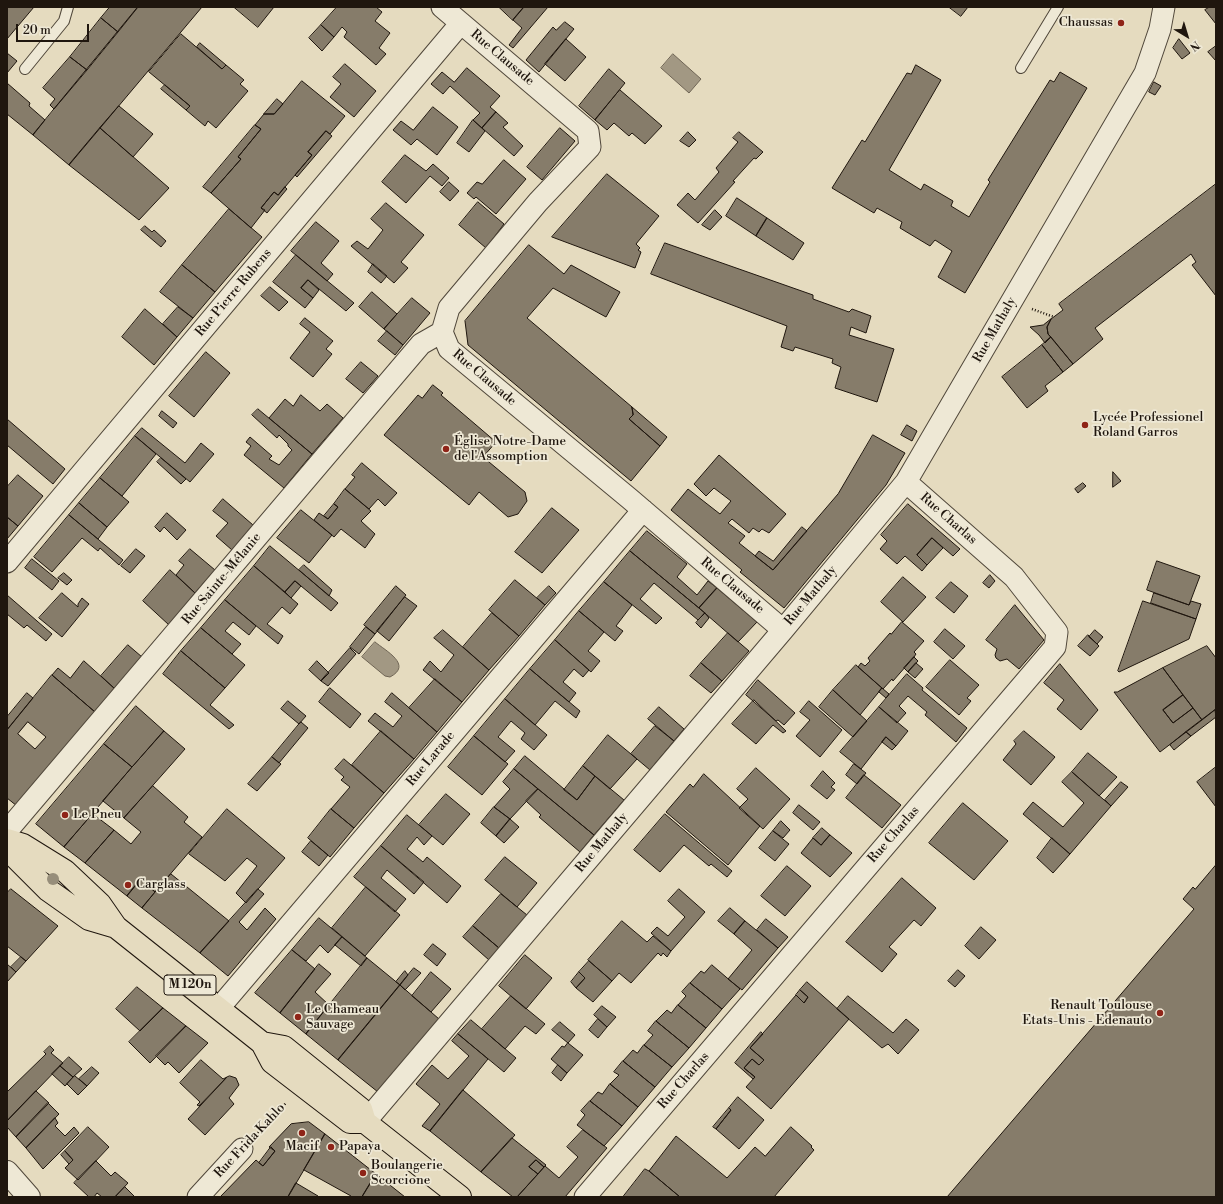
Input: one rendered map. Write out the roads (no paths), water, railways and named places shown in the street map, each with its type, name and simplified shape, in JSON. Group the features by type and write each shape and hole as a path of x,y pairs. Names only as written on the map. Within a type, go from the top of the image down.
{"main road":[{"name":"M 120n","path":"7,840 23,845 65,871 100,904 116,927 262,1043 272,1062 350,1122 365,1122"},
{"name":"M 120n","path":"7,847 48,890 89,919 116,927"},
{"name":"M 120n","path":"262,1043 284,1047 361,1109 365,1122 460,1197"}],"street":[{"name":"Rue Clausade","path":"442,7 588,130 590,147 538,202 449,308 442,332 449,349 643,510 783,630"},
{"name":"Rue Mathaly","path":"365,1122 783,630 906,482 1145,73 1160,29 1164,7"},
{"name":"Rue Pierre Rubens","path":"7,562 461,23"},
{"name":"Rue Sainte-Mélanie","path":"7,830 421,344 442,332"},
{"name":"Rue Charlas","path":"585,1197 1055,648 1057,632 1014,577 906,482"},
{"name":"Rue Larade","path":"219,1008 643,510"},
{"name":"Rue Frida Kahlo","path":"198,1197 242,1149"},
{"path":"7,1172 29,1197"}],"lane":[{"path":"25,69 64,21 68,7"},
{"path":"1021,68 1058,7"}],"place":[{"name":"Chaussas","path":"1121,23"},
{"name":"Lycée Professionel Roland Garros","path":"1085,425"},
{"name":"Église Notre-Dame de l'Assomption","path":"446,449"},
{"name":"Le Pneu","path":"65,815"},
{"name":"Carglass","path":"128,885"},
{"name":"Renault Toulouse Etats-Unis - Edenauto","path":"1160,1013"},
{"name":"Le Chameau Sauvage","path":"298,1017"},
{"name":"Macif","path":"302,1133"},
{"name":"Papaya","path":"331,1147"},
{"name":"Boulangerie Scorcione","path":"363,1173"}]}
